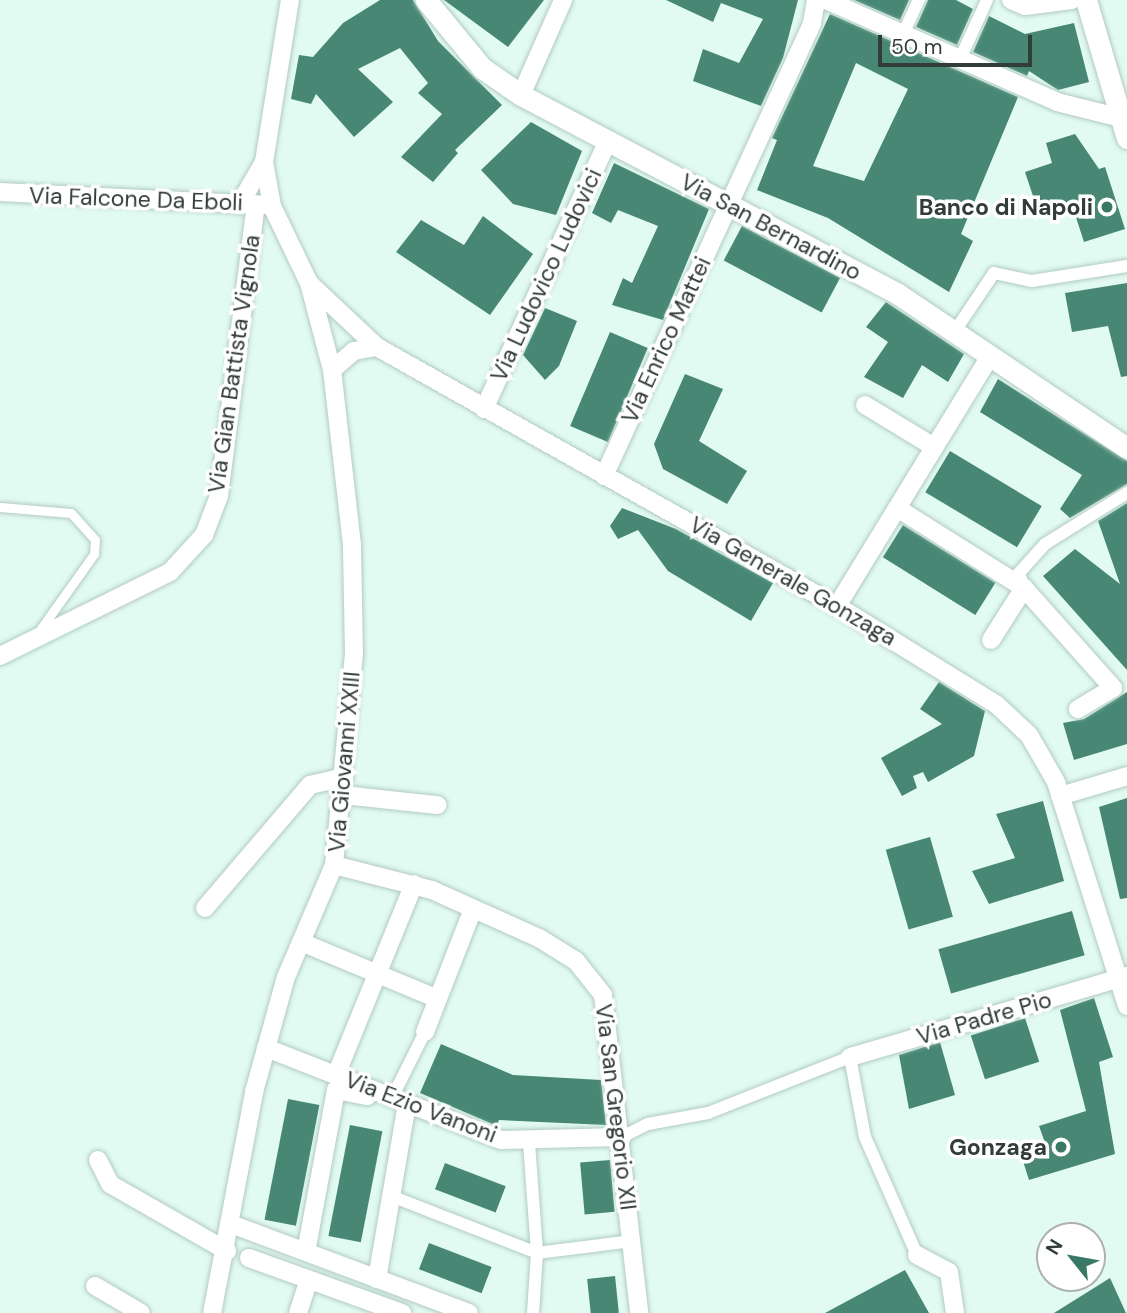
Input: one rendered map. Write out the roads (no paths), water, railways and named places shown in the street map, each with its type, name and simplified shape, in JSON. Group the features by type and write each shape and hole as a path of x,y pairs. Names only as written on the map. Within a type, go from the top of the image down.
{"street":[{"name":"Via Gian Battista Vignola","path":"0,656 170,572 204,536 219,496 256,205 290,0"},
{"name":"Via San Bernardino","path":"426,0 482,68 521,95 898,294 1127,447"},
{"path":"521,95 563,0"},
{"name":"Via Enrico Mattei","path":"604,476 729,205 817,0"},
{"path":"826,0 1057,102 1124,115"},
{"path":"903,34 919,0"},
{"path":"960,59 987,0"},
{"path":"1011,0 1025,6 1072,0"},
{"path":"1086,0 1124,115 1127,138"},
{"name":"Via Ludovico Ludovici","path":"484,409 500,357 608,141"},
{"name":"Via Gian Battista Vignola","path":"256,205 264,162"},
{"name":"Via Falcone Da Eboli","path":"0,192 170,196 256,205"},
{"name":"Via Giovanni XXIII","path":"212,1313 227,1251 266,1048 301,942 334,865 344,786 355,653 352,545 328,348 309,283 256,205"},
{"path":"955,331 994,273 1032,281 1127,266"},
{"name":"Via Generale Gonzaga","path":"309,283 343,320 484,409 837,606 997,705 1029,736 1060,796 1122,977 1127,1006"},
{"path":"328,348 343,320"},
{"path":"332,370 354,351 390,348"},
{"path":"837,606 990,356"},
{"path":"865,405 934,447"},
{"path":"1024,588 1019,573 1045,544 1127,493"},
{"path":"897,508 1024,588 1113,688 1078,709"},
{"path":"991,640 1024,588"},
{"path":"1060,796 1127,776"},
{"path":"205,908 310,785 344,786 437,805"},
{"name":"Via San Gregorio XII","path":"334,865 414,884 473,909 576,961 603,995 622,1137 639,1313"},
{"path":"336,1075 414,884"},
{"path":"377,1279 391,1196 399,1101 473,909"},
{"path":"301,942 438,999"},
{"name":"Via Padre Pio","path":"850,1057 1122,977"},
{"name":"Via Ezio Vanoni","path":"266,1048 501,1140 528,1143 622,1137"},
{"path":"622,1137 648,1124 708,1113 850,1057 865,1137 917,1255 949,1272 955,1313"},
{"path":"306,1252 336,1090 399,1101"},
{"path":"528,1143 537,1253 533,1313"},
{"path":"98,1160 110,1184 227,1251"},
{"path":"391,1196 537,1253 632,1241"},
{"path":"231,1224 469,1313"},
{"path":"249,1258 376,1309 402,1313"},
{"path":"298,1313 309,1280"},
{"path":"95,1286 141,1313"}],"lane":[{"path":"0,508 71,513 95,540 94,554 33,641"}],"place":[{"name":"Banco di Napoli","path":"1107,207"},
{"name":"Gonzaga","path":"1061,1147"}]}
